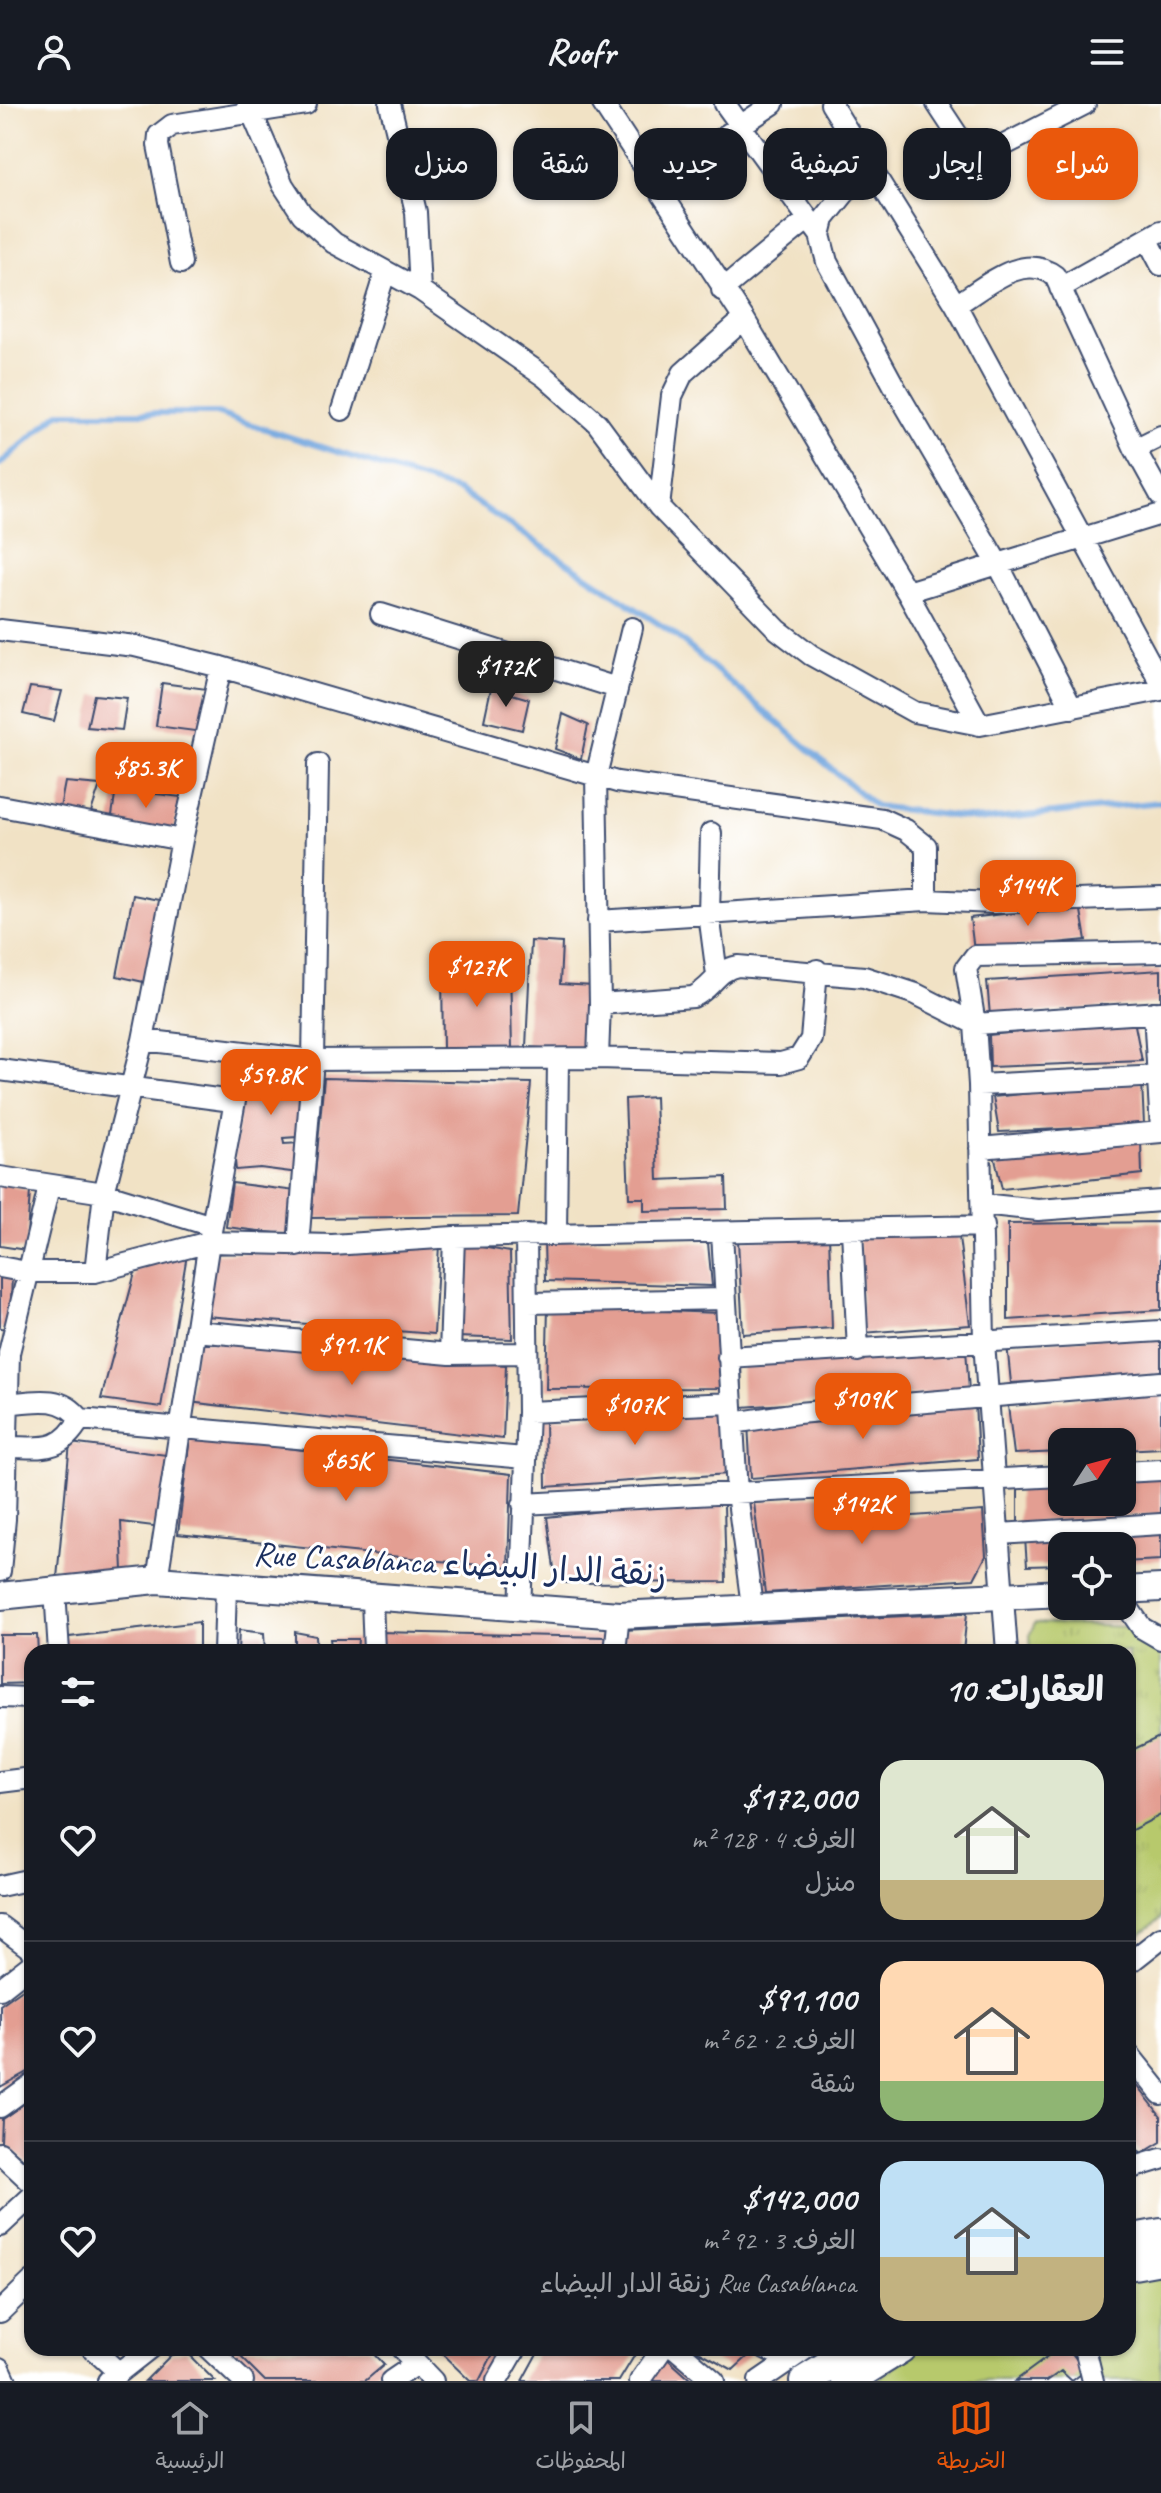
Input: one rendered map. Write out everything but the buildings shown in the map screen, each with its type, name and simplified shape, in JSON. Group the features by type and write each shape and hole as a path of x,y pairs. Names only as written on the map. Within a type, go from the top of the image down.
{"highway":[{"path":"1136,2239 1161,2234"},
{"path":"1136,2264 1161,2259"},
{"path":"797,2371 837,2356"},
{"path":"847,2381 887,2356"}],"main road":[{"name":"Rue Casablanca زنقة الدار البيضاء","path":"0,1596 157,1580 372,1599 619,1615 1048,1593"},
{"path":"1136,1589 1161,1588"}],"street":[{"path":"181,263 158,145 159,135 172,125 250,108 306,104"},
{"path":"390,104 416,212 420,290"},
{"path":"603,104 634,154"},
{"path":"725,104 814,228 827,262 891,380 998,564 1072,708"},
{"path":"739,127 773,104"},
{"path":"831,104 846,128"},
{"path":"937,104 968,151 975,156 983,156 1071,107"},
{"path":"250,108 283,185 302,214 334,243 420,290 545,377 597,423 659,507 778,630 811,655 914,712 980,725 1072,708 1120,695 1161,690"},
{"path":"887,194 956,305 1161,683"},
{"path":"663,200 744,319 907,592 980,725"},
{"path":"722,290 814,228 839,200"},
{"path":"1060,288 1154,235 1161,265"},
{"path":"956,305 1016,269 1044,268 1055,276 1135,449 1161,496"},
{"path":"342,410 385,273"},
{"path":"659,507 672,396 683,373 744,319"},
{"path":"1135,449 1161,436"},
{"path":"907,592 1161,514"},
{"path":"381,614 617,688"},
{"path":"598,1058 596,776 632,628"},
{"path":"0,630 135,646 221,667 596,776 882,819 906,830 926,846 926,900"},
{"path":"95,1272 104,1193 143,1040 182,840 221,667"},
{"path":"298,1246 313,1060 318,764"},
{"path":"0,806 182,840"},
{"path":"711,833 709,914 717,975"},
{"path":"598,921 926,900 994,903 1161,897"},
{"path":"1006,1644 1001,1595 997,1480 984,1342 979,1085 975,1024 966,968 975,956 1161,952"},
{"path":"600,1004 693,997 706,991 717,975 738,966 817,970 864,977 903,989 975,1024 1158,1012 1161,1131 980,1148"},
{"path":"143,1040 313,1060 598,1058 781,1063 799,1058 811,1039 817,970"},
{"path":"157,1580 210,1234 232,1101 244,1052"},
{"path":"556,1234 558,1059"},
{"path":"0,1070 232,1101"},
{"path":"979,1085 1160,1076"},
{"path":"0,1177 49,1187 104,1193 210,1234 298,1246 556,1234 984,1226"},
{"path":"0,1571 7,1404 5,1352 49,1187"},
{"path":"982,1204 1038,1210 1161,1201"},
{"path":"852,1230 858,1351"},
{"path":"722,1233 723,1299 737,1493 752,1606"},
{"path":"0,1267 27,1272 95,1272 210,1234"},
{"path":"520,1610 528,1412 526,1235"},
{"path":"450,1354 454,1237"},
{"path":"529,1303 723,1299"},
{"path":"195,1331 450,1354 526,1353"},
{"path":"728,1357 1161,1331"},
{"path":"528,1412 798,1413 1161,1382"},
{"path":"7,1404 48,1399 72,1407 80,1419"},
{"path":"80,1419 524,1458"},
{"path":"4,1435 52,1448 70,1437 80,1419"},
{"path":"1136,1471 1161,1470"},
{"path":"523,1504 1048,1477"},
{"path":"999,1534 1161,1524"},
{"path":"224,1644 226,1587"},
{"path":"55,1590 58,1644"},
{"path":"372,1599 374,1644"},
{"path":"616,1644 619,1615"},
{"path":"1136,1619 1142,1628 1161,1639"},
{"path":"0,1697 24,1698"},
{"path":"0,1782 24,1779"},
{"path":"0,1886 24,1881"},
{"path":"0,1926 24,1944"},
{"path":"1136,1958 1161,1938"},
{"path":"0,1989 24,1970"},
{"path":"1136,2061 1157,2083"},
{"path":"0,2107 24,2090"},
{"path":"0,2153 24,2176"},
{"path":"1136,2167 1161,2159"},
{"path":"0,2226 24,2204"},
{"path":"0,2312 24,2292"},
{"path":"98,2356 113,2376 139,2356"},
{"path":"216,2356 243,2381"},
{"path":"408,2356 433,2381"},
{"path":"497,2381 511,2356"},
{"path":"640,2381 657,2356"},
{"path":"684,2356 714,2381"},
{"path":"776,2356 797,2371"},
{"path":"1087,2356 1093,2381"},
{"path":"391,2381 416,2364"},
{"path":"0,2368 6,2381"},
{"path":"759,2381 797,2371"}],"green space":[{"path":"1035,1623 1128,1627 1161,1649 1161,1918 1136,1938 1136,1644 1031,1644 1030,1634"},
{"path":"1161,2268 1161,2381 875,2381 909,2356 1136,2356 1136,2273"}],"waterway":[{"path":"0,464 59,413 215,413 459,491 674,634 875,806 984,820 1161,802"}]}
